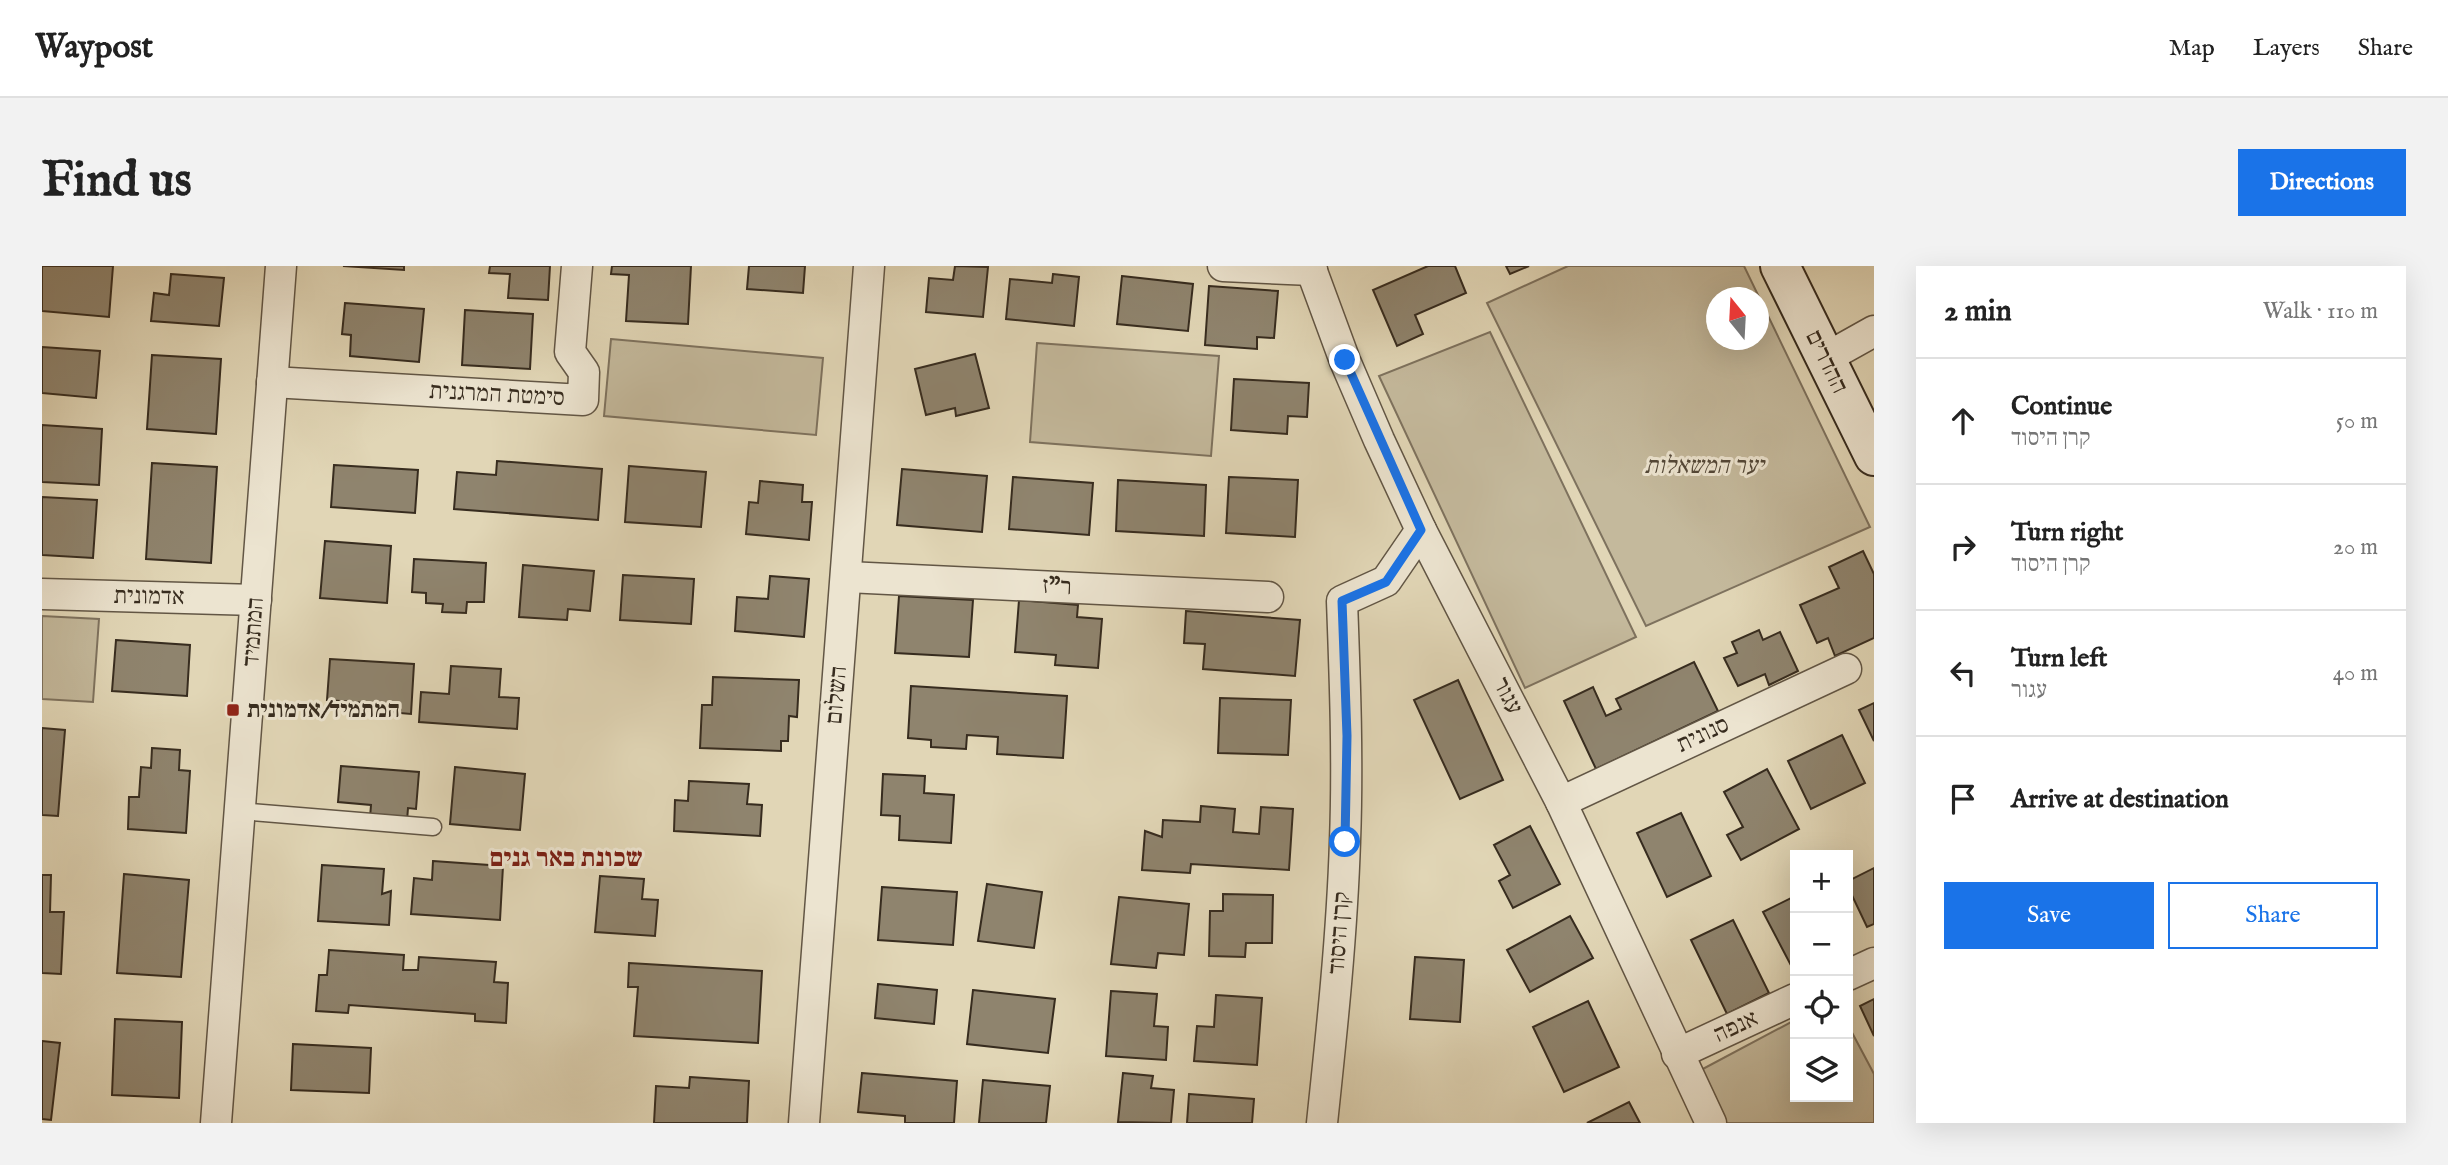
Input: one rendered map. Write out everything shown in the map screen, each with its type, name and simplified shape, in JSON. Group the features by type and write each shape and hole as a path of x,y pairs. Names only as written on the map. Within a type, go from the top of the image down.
{"street":[{"name":"המתמיד","path":"216,1123 281,266"},
{"name":"סימטת המרגנית","path":"272,382 583,400 584,372 570,352 577,266"},
{"name":"השלום","path":"804,1123 869,266"},
{"path":"1223,266 1311,268"},
{"name":"ההדרים","path":"1780,266 1874,456"},
{"name":"עגור","path":"1311,268 1345,360 1421,530 1561,802 1677,1054 1712,1123"},
{"path":"1824,359 1874,331"},
{"name":"קרן היסוד","path":"1322,1123 1335,1006 1345,842 1347,736 1342,601 1386,582 1421,530"},
{"name":"ר\"ז","path":"846,576 1268,597"},
{"name":"אדמונית","path":"42,594 256,600"},
{"name":"סנונית","path":"1561,802 1846,669"},
{"path":"1853,973 1874,963"},
{"name":"אנפה","path":"1677,1054 1790,1001"}],"lane":[{"path":"240,811 433,827"}],"green space":[{"name":"יער המשאלות","path":"1568,266 1744,266 1754,287 1706,287 1706,350 1769,350 1769,318 1870,527 1646,626 1487,303"},
{"path":"1490,332 1636,637 1525,688 1379,376"},
{"path":"611,339 823,358 816,435 604,416"},
{"path":"1037,343 1219,356 1211,456 1030,442"},
{"path":"42,616 99,619 93,702 42,699"},
{"path":"1790,1023 1790,1102 1853,1102 1853,1034 1874,1074 1874,1123 1726,1123 1699,1071"}],"building":[{"path":"42,266 113,266 109,317 42,311"},
{"path":"343,266 404,266 404,270"},
{"path":"490,266 550,266 548,300 508,298 510,274 489,273"},
{"path":"612,266 691,266 688,324 626,321 629,275 611,274"},
{"path":"749,266 805,266 803,293 747,289"},
{"path":"955,266 988,267 983,317 926,312 929,278 953,280"},
{"path":"1428,266 1455,266 1466,293 1415,315 1423,334 1397,346 1373,290"},
{"path":"1506,266 1529,266 1510,274"},
{"path":"171,274 224,278 219,326 151,321 154,293 169,295"},
{"path":"1053,274 1079,277 1074,326 1006,319 1010,279 1052,283"},
{"path":"1122,276 1193,284 1188,331 1117,324"},
{"path":"1209,286 1278,291 1274,338 1257,337 1257,349 1205,345"},
{"path":"345,303 424,309 419,362 350,356 351,335 342,334"},
{"path":"465,310 533,314 530,369 462,365"},
{"path":"42,347 100,351 96,398 42,393"},
{"path":"975,354 989,408 956,416 955,408 926,415 915,369"},
{"path":"152,355 221,359 216,434 147,429"},
{"path":"1234,379 1309,383 1307,417 1288,416 1287,434 1231,430"},
{"path":"42,425 102,429 99,485 42,482"},
{"path":"497,461 602,469 598,520 454,509 457,472 496,475"},
{"path":"152,463 217,467 211,563 146,559"},
{"path":"334,465 418,470 415,513 331,507"},
{"path":"629,466 706,472 701,527 625,522"},
{"path":"902,469 987,476 982,532 897,525"},
{"path":"1013,477 1093,483 1089,535 1009,529"},
{"path":"1229,477 1298,480 1295,537 1226,533"},
{"path":"1118,480 1206,485 1204,536 1116,531"},
{"path":"760,481 803,485 802,502 812,502 809,540 746,534 749,502 758,503"},
{"path":"42,497 97,500 93,558 42,555"},
{"path":"325,541 391,546 387,603 320,598"},
{"path":"1863,551 1874,574 1874,638 1835,656 1828,638 1817,643 1800,605 1839,588 1829,567"},
{"path":"414,559 486,563 484,602 467,602 466,613 442,612 443,604 426,603 426,593 412,592"},
{"path":"523,565 594,571 590,611 568,609 567,620 519,617"},
{"path":"623,575 694,579 691,624 620,620"},
{"path":"770,576 809,579 804,637 735,631 737,597 768,599"},
{"path":"899,596 973,600 969,657 895,653"},
{"path":"1019,600 1078,605 1077,617 1102,619 1098,668 1055,665 1056,655 1015,652"},
{"path":"1186,611 1300,620 1295,676 1203,669 1205,644 1184,643"},
{"path":"1759,630 1763,640 1780,632 1798,671 1769,685 1765,674 1738,686 1724,658 1737,653 1732,642"},
{"path":"116,640 190,645 187,696 112,691"},
{"path":"330,659 414,664 411,714 365,710 366,703 327,700"},
{"path":"1694,662 1718,711 1596,769 1564,701 1593,687 1606,716 1621,709 1616,699"},
{"path":"451,666 501,669 499,697 519,698 517,729 419,722 421,692 449,694"},
{"path":"713,677 799,680 797,717 789,716 788,741 781,741 781,751 700,748 702,705 712,705"},
{"path":"1458,680 1503,780 1460,799 1414,700"},
{"path":"911,686 1067,696 1063,758 997,754 998,737 967,735 966,749 931,747 931,740 908,738"},
{"path":"1220,698 1291,700 1288,755 1218,753"},
{"path":"1874,703 1874,741 1859,710"},
{"path":"42,728 65,730 58,816 42,815"},
{"path":"1842,735 1865,783 1811,809 1788,761"},
{"path":"152,748 180,750 179,770 190,771 186,833 128,829 129,797 139,797 141,767 151,768"},
{"path":"341,766 419,772 416,809 408,808 407,821 370,818 371,805 338,802"},
{"path":"455,767 525,774 520,830 450,824"},
{"path":"1767,769 1799,829 1741,860 1727,835 1743,827 1724,792"},
{"path":"883,774 925,776 924,793 954,795 951,843 899,840 900,816 881,815"},
{"path":"689,781 749,784 747,804 762,805 760,836 674,831 675,800 688,801"},
{"path":"1201,806 1235,809 1233,832 1259,834 1261,807 1293,809 1289,870 1191,864 1190,873 1142,870 1145,831 1162,837 1163,820 1200,822"},
{"path":"1681,813 1711,876 1667,897 1637,833"},
{"path":"1530,826 1560,884 1513,908 1499,881 1510,875 1494,845"},
{"path":"433,861 503,866 500,920 411,914 414,878 432,880"},
{"path":"322,865 384,869 382,894 391,891 389,925 318,921"},
{"path":"1874,868 1874,924 1867,927 1853,898 1853,878"},
{"path":"124,874 189,880 181,977 117,973"},
{"path":"42,875 51,875 50,912 64,912 61,974 42,973"},
{"path":"600,876 644,879 642,899 658,900 655,936 595,932"},
{"path":"987,884 1042,892 1034,948 978,941"},
{"path":"882,887 957,892 953,945 878,940"},
{"path":"1223,894 1273,895 1272,943 1246,943 1245,957 1209,956 1210,911 1223,911"},
{"path":"1119,897 1189,904 1184,955 1158,953 1156,968 1111,964"},
{"path":"1790,898 1790,963 1763,912"},
{"path":"1570,916 1593,958 1530,992 1507,950"},
{"path":"1733,920 1769,993 1727,1014 1691,940"},
{"path":"329,950 404,955 403,970 418,970 419,957 496,962 494,982 508,983 506,1023 475,1021 475,1014 349,1005 348,1013 316,1011 319,975 327,975"},
{"path":"1415,957 1464,960 1460,1022 1410,1019"},
{"path":"629,963 762,971 758,1043 634,1036 638,987 628,987"},
{"path":"878,984 937,990 934,1024 875,1018"},
{"path":"973,990 1055,999 1048,1053 967,1044"},
{"path":"1111,991 1157,994 1154,1026 1168,1027 1166,1060 1106,1056"},
{"path":"1216,995 1262,998 1257,1065 1194,1061 1197,1026 1214,1027"},
{"path":"1874,999 1874,1036 1860,1006"},
{"path":"1588,1001 1619,1067 1564,1092 1533,1027"},
{"path":"115,1019 182,1022 179,1098 112,1095"},
{"path":"42,1041 60,1043 51,1120 42,1119"},
{"path":"293,1044 371,1048 369,1093 291,1090"},
{"path":"862,1073 957,1081 954,1123 905,1123 905,1116 858,1112"},
{"path":"1123,1073 1153,1076 1151,1088 1174,1090 1171,1123 1118,1122"},
{"path":"690,1077 749,1081 747,1123 654,1123 656,1086 689,1088"},
{"path":"983,1080 1050,1086 1046,1123 979,1123"},
{"path":"1189,1094 1254,1099 1252,1123 1187,1123"},
{"path":"1629,1102 1640,1123 1587,1123"}],"place":[{"name":"המתמיד/אדמונית","path":"233,710"}],"district":[{"name":"שכונת באר גנים","path":"566,858"}],"route":[{"path":"1345,360 1421,530 1386,582 1342,601 1347,736 1345,842"}]}
